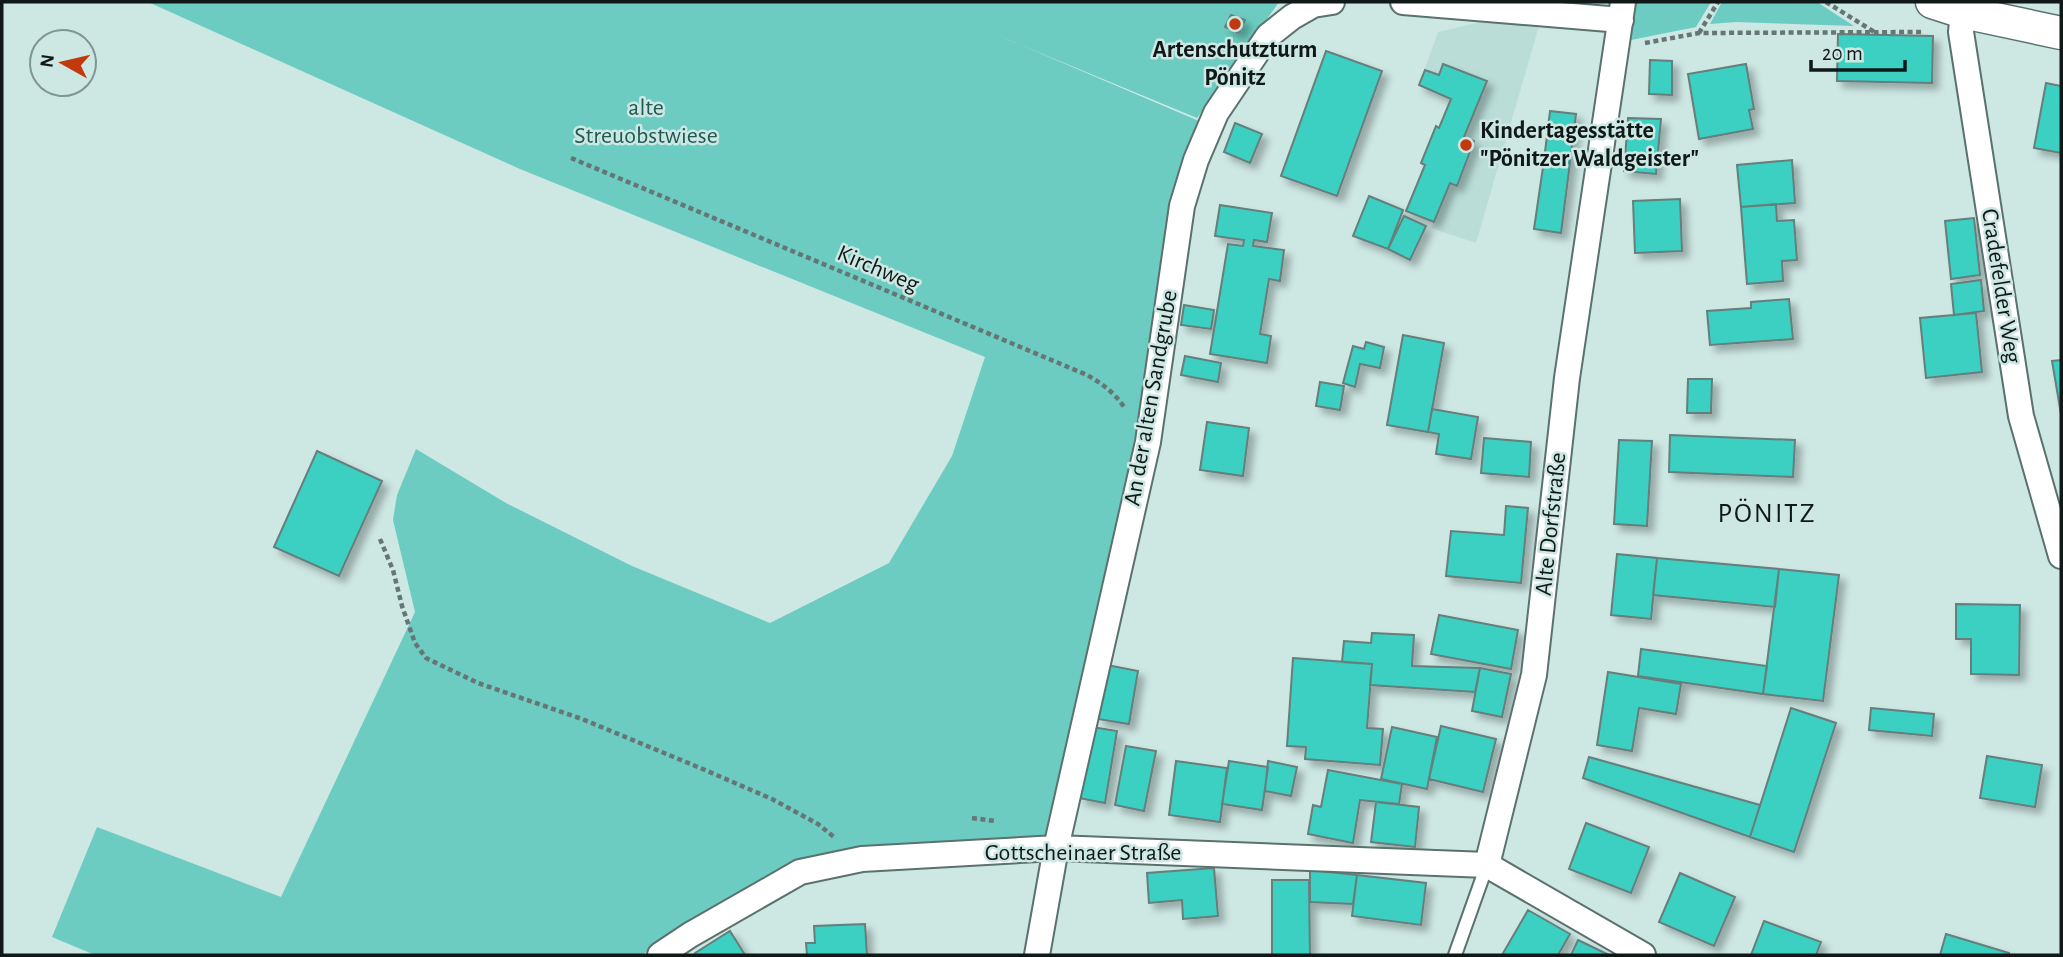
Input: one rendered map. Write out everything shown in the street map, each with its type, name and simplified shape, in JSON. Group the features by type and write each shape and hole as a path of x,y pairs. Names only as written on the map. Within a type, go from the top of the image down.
{"street":[{"name":"An der alten Sandgrube","path":"1037,955 1056,848 1147,442 1182,206 1196,160 1216,113 1268,36 1313,5 1332,2"},
{"path":"1403,2 1622,11"},
{"path":"1932,2 1962,22 2061,33"},
{"name":"Alte Dorfstraße","path":"1487,865 1534,675 1567,378 1622,11"},
{"name":"Cradefelder Weg","path":"1962,22 2021,416 2061,556"},
{"name":"Gottscheinaer Straße","path":"660,955 800,872 862,859 1056,848 1487,865"},
{"path":"1487,865 1643,955"}],"lane":[{"path":"1455,955 1487,865"}],"path":[{"path":"1699,33 1718,2"},
{"path":"1826,2 1876,33"},
{"path":"1616,49 1699,33 1876,33 1962,22"},
{"name":"Kirchweg","path":"571,158 1087,374 1105,385 1118,398 1147,442"},
{"path":"380,539 393,570 415,643 426,658 478,683 582,719 772,799 818,824 862,859"}],"shaded area":[{"name":"Kindertagesstätte \"Pönitzer Waldgeister\"","path":"1481,22 1539,26 1476,243 1431,228 1434,222 1406,211 1425,165 1421,163 1436,126 1440,127 1451,99 1419,85 1438,32"}],"green space":[{"name":"alte Streuobstwiese","path":"148,2 1279,2 1197,118 997,35 1213,127 1189,203 1057,837 795,866 706,910 642,955 95,955 52,937 97,827 281,897 415,612 393,520 397,495 416,449 506,503 632,566 770,623 889,563 952,456 985,357 520,169"},
{"path":"1636,2 1711,2 1696,27 1631,40"},
{"path":"1722,2 1817,2 1854,26 1736,22 1710,24"}],"building":[{"name":"Artenschutzturm Pönitz","path":"1231,15 1245,20 1239,33 1225,27"},
{"path":"1838,34 1933,36 1932,83 1837,81"},
{"path":"1326,51 1382,71 1337,196 1281,176"},
{"path":"1650,60 1672,61 1672,95 1649,94"},
{"path":"1443,64 1487,81 1464,137 1474,141 1457,186 1450,183 1434,222 1406,211 1425,165 1421,163 1436,126 1439,128 1451,99 1419,85 1425,70 1439,75"},
{"path":"1746,64 1754,109 1749,110 1753,129 1699,139 1688,74"},
{"path":"2046,83 2061,86 2061,153 2034,148"},
{"path":"1550,111 1576,114 1570,163 1544,160"},
{"path":"1628,118 1661,119 1656,174 1624,171"},
{"path":"1235,123 1262,134 1250,163 1224,152"},
{"path":"1544,160 1570,163 1561,233 1534,229"},
{"path":"1792,160 1795,203 1741,207 1737,165"},
{"path":"1369,196 1403,210 1388,249 1353,236"},
{"path":"1680,199 1682,251 1635,253 1633,201"},
{"path":"1776,204 1777,221 1794,220 1797,260 1782,261 1783,281 1747,284 1741,207"},
{"path":"1220,205 1272,213 1267,242 1254,240 1253,246 1284,250 1280,281 1269,279 1260,334 1271,336 1267,363 1210,354 1228,244 1243,246 1244,240 1215,236"},
{"path":"1404,216 1426,226 1410,260 1388,249"},
{"path":"1974,218 1980,275 1951,279 1945,221"},
{"path":"1981,280 1984,311 1954,315 1951,284"},
{"path":"1789,299 1793,339 1710,345 1707,311 1751,308 1751,302"},
{"path":"1184,305 1214,310 1211,329 1181,325"},
{"path":"1976,313 1982,372 1926,378 1920,318"},
{"path":"1403,335 1444,343 1428,432 1387,425"},
{"path":"1366,342 1384,347 1380,368 1360,364 1355,387 1343,383 1353,346 1364,349"},
{"path":"1185,356 1221,363 1218,382 1181,375"},
{"path":"2061,360 2061,414 2052,361"},
{"path":"1688,379 1712,379 1711,413 1687,413"},
{"path":"1320,382 1344,386 1340,410 1316,406"},
{"path":"1432,409 1478,417 1471,459 1436,454 1439,434 1428,432"},
{"path":"1207,422 1249,428 1243,476 1200,470"},
{"path":"1670,435 1795,440 1793,477 1669,472"},
{"path":"1484,438 1531,442 1529,477 1481,473"},
{"path":"1619,440 1652,441 1647,526 1614,524"},
{"path":"317,451 382,481 339,576 274,547"},
{"path":"1506,506 1528,508 1521,583 1446,576 1451,531 1504,535"},
{"path":"1617,554 1657,558 1651,619 1611,615"},
{"path":"1657,558 1779,569 1775,607 1653,595"},
{"path":"1779,569 1839,575 1823,701 1763,694"},
{"path":"1956,604 2020,605 2019,675 1971,674 1971,639 1956,639"},
{"path":"1439,615 1518,630 1511,669 1431,654"},
{"path":"1372,633 1414,635 1412,666 1480,668 1475,692 1370,685 1372,664 1342,662 1344,641 1371,643"},
{"path":"1641,649 1767,666 1763,694 1638,676"},
{"path":"1293,658 1372,664 1367,728 1383,729 1380,765 1305,759 1306,747 1287,746"},
{"path":"1107,665 1138,671 1129,724 1098,719"},
{"path":"1480,668 1511,674 1502,717 1472,711"},
{"path":"1608,672 1681,684 1676,714 1639,708 1632,751 1597,745"},
{"path":"1791,708 1836,723 1794,852 1750,837"},
{"path":"1871,708 1934,714 1932,736 1869,730"},
{"path":"1441,726 1496,739 1483,792 1429,779"},
{"path":"1092,727 1117,731 1105,803 1079,798"},
{"path":"1392,727 1437,737 1427,789 1381,779"},
{"path":"1126,746 1156,751 1144,811 1115,805"},
{"path":"1987,756 2042,765 2035,807 1980,798"},
{"path":"1589,757 1760,805 1750,837 1583,778"},
{"path":"1176,761 1227,768 1220,822 1169,815"},
{"path":"1229,761 1268,767 1262,810 1222,804"},
{"path":"1268,761 1297,767 1291,796 1265,791"},
{"path":"1328,770 1402,784 1399,804 1360,800 1353,843 1308,834 1313,805 1321,807"},
{"path":"1376,802 1419,807 1415,847 1371,842"},
{"path":"1586,823 1649,847 1631,893 1569,869"},
{"path":"1214,868 1218,916 1183,919 1182,900 1149,903 1147,873"},
{"path":"1310,870 1357,875 1353,904 1310,902"},
{"path":"1680,873 1735,897 1714,946 1659,922"},
{"path":"1357,875 1426,883 1421,925 1352,916"},
{"path":"1272,880 1309,880 1310,955 1272,955"},
{"path":"1528,910 1570,934 1558,955 1502,955"},
{"path":"1764,921 1821,942 1816,955 1751,955"},
{"path":"865,924 867,955 807,955 806,943 815,943 814,926"},
{"path":"730,931 745,955 696,955 695,953"},
{"path":"1946,934 2009,953 2009,955 1940,955"},
{"path":"1578,940 1609,955 1571,955"}],"place":[{"name":"Artenschutzturm Pönitz","path":"1235,24"},
{"name":"Kindertagesstätte \"Pönitzer Waldgeister\"","path":"1466,145"}],"district":[{"name":"PÖNITZ","path":"1767,514"}]}
